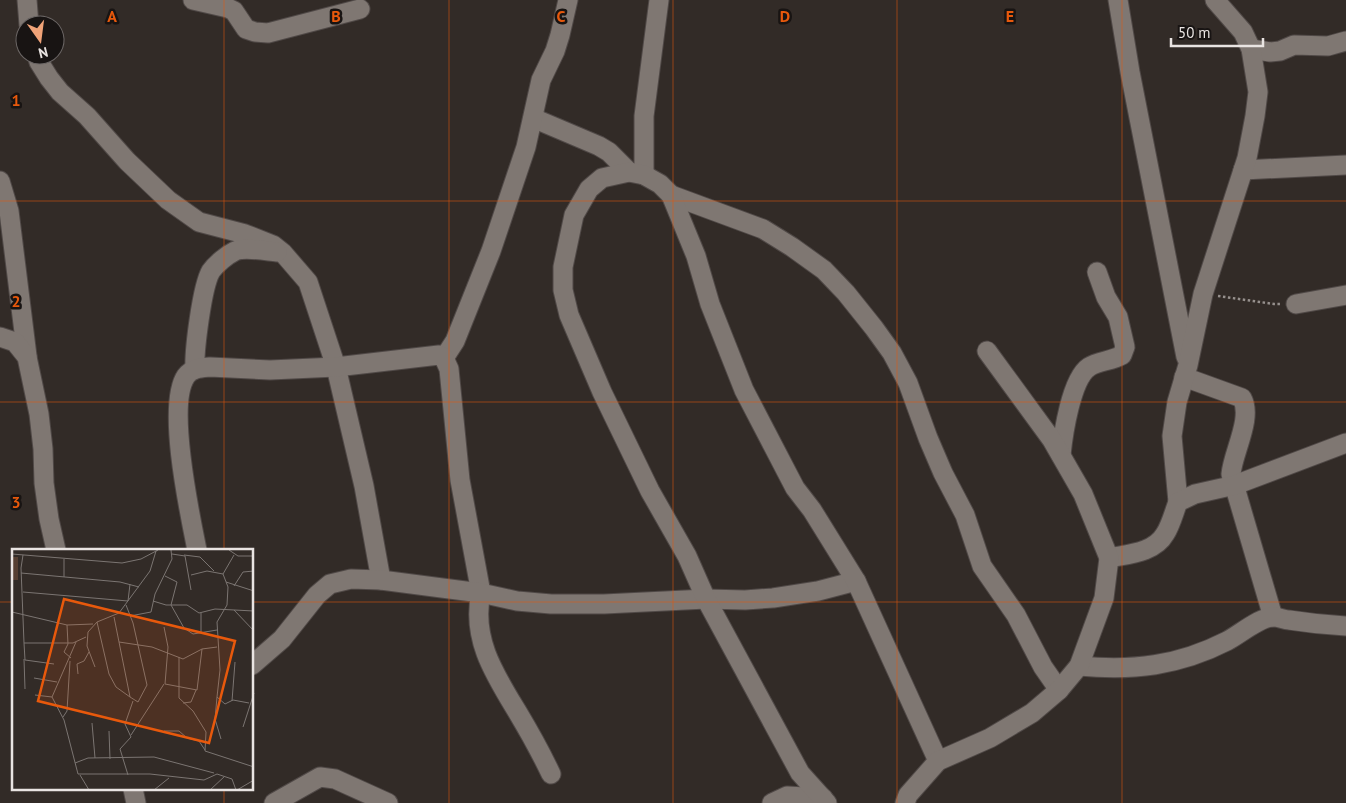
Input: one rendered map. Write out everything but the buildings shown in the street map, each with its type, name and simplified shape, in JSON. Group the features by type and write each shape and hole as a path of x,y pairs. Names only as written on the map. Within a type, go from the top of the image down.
{"street":[{"path":"27,0 28,15"},
{"path":"193,0 228,8 234,12 246,30 268,33 360,9"},
{"path":"444,358 455,341 486,265 526,147 541,80 555,50 568,0"},
{"path":"637,174 660,0"},
{"path":"1118,0 1186,371"},
{"path":"1109,558 1141,552 1156,545 1165,535 1178,502 1172,436 1177,402 1203,294 1243,170 1256,116 1258,92 1251,49 1242,32 1215,0"},
{"path":"1251,49 1270,52 1280,51 1294,45 1328,46 1346,41"},
{"path":"41,65 60,92 87,116 140,174 180,210 199,222 245,234 273,245 283,253 308,282 336,367 364,486 381,580"},
{"path":"533,118 599,146 637,174 660,184 671,195 696,256 710,304 744,390 795,488 816,517 856,581 938,761"},
{"path":"1243,170 1346,166"},
{"path":"637,174 602,178 589,189 574,214 563,268 563,290 569,315 602,392 650,491 686,556 706,599 795,765 825,800"},
{"path":"0,181 9,211 27,357 38,414 45,492 56,549"},
{"path":"671,195 763,229 792,247 824,270 846,293 874,328 892,352 908,383 942,473 965,515 982,566 1016,615 1044,667 1059,690"},
{"path":"195,369 194,358 198,326 211,271 236,251 252,250 283,253"},
{"path":"1061,456 1065,420 1081,376 1088,367 1122,355 1125,347 1118,317 1106,297 1098,272"},
{"path":"1296,304 1346,295"},
{"path":"0,338 15,342 27,357"},
{"path":"904,803 908,795 938,761 990,738 1032,713 1059,690 1079,666 1104,598 1109,558 1083,494 1052,440 987,350"},
{"path":"197,549 184,484 178,417 183,382 187,375 195,369 210,368 270,370 336,367 422,356 439,355 444,358 449,369 460,480 481,593 478,606 478,623 488,659 551,774"},
{"path":"1186,371 1242,398 1246,405 1244,425 1231,474 1274,617"},
{"path":"1178,502 1195,494 1235,485 1346,442"},
{"path":"254,663 282,639 317,595 330,584 351,579 381,580 481,593 517,601 551,604 604,604 706,599 745,600 818,592 856,581"},
{"path":"1079,666 1109,669 1144,667 1179,660 1227,641 1257,623 1274,617 1346,626"},
{"path":"274,803 308,782 320,777 335,779 388,803"},
{"path":"133,790 136,803"},
{"path":"772,803 788,796 825,800"}],"path":[{"path":"1203,294 1274,304 1296,304"}]}
